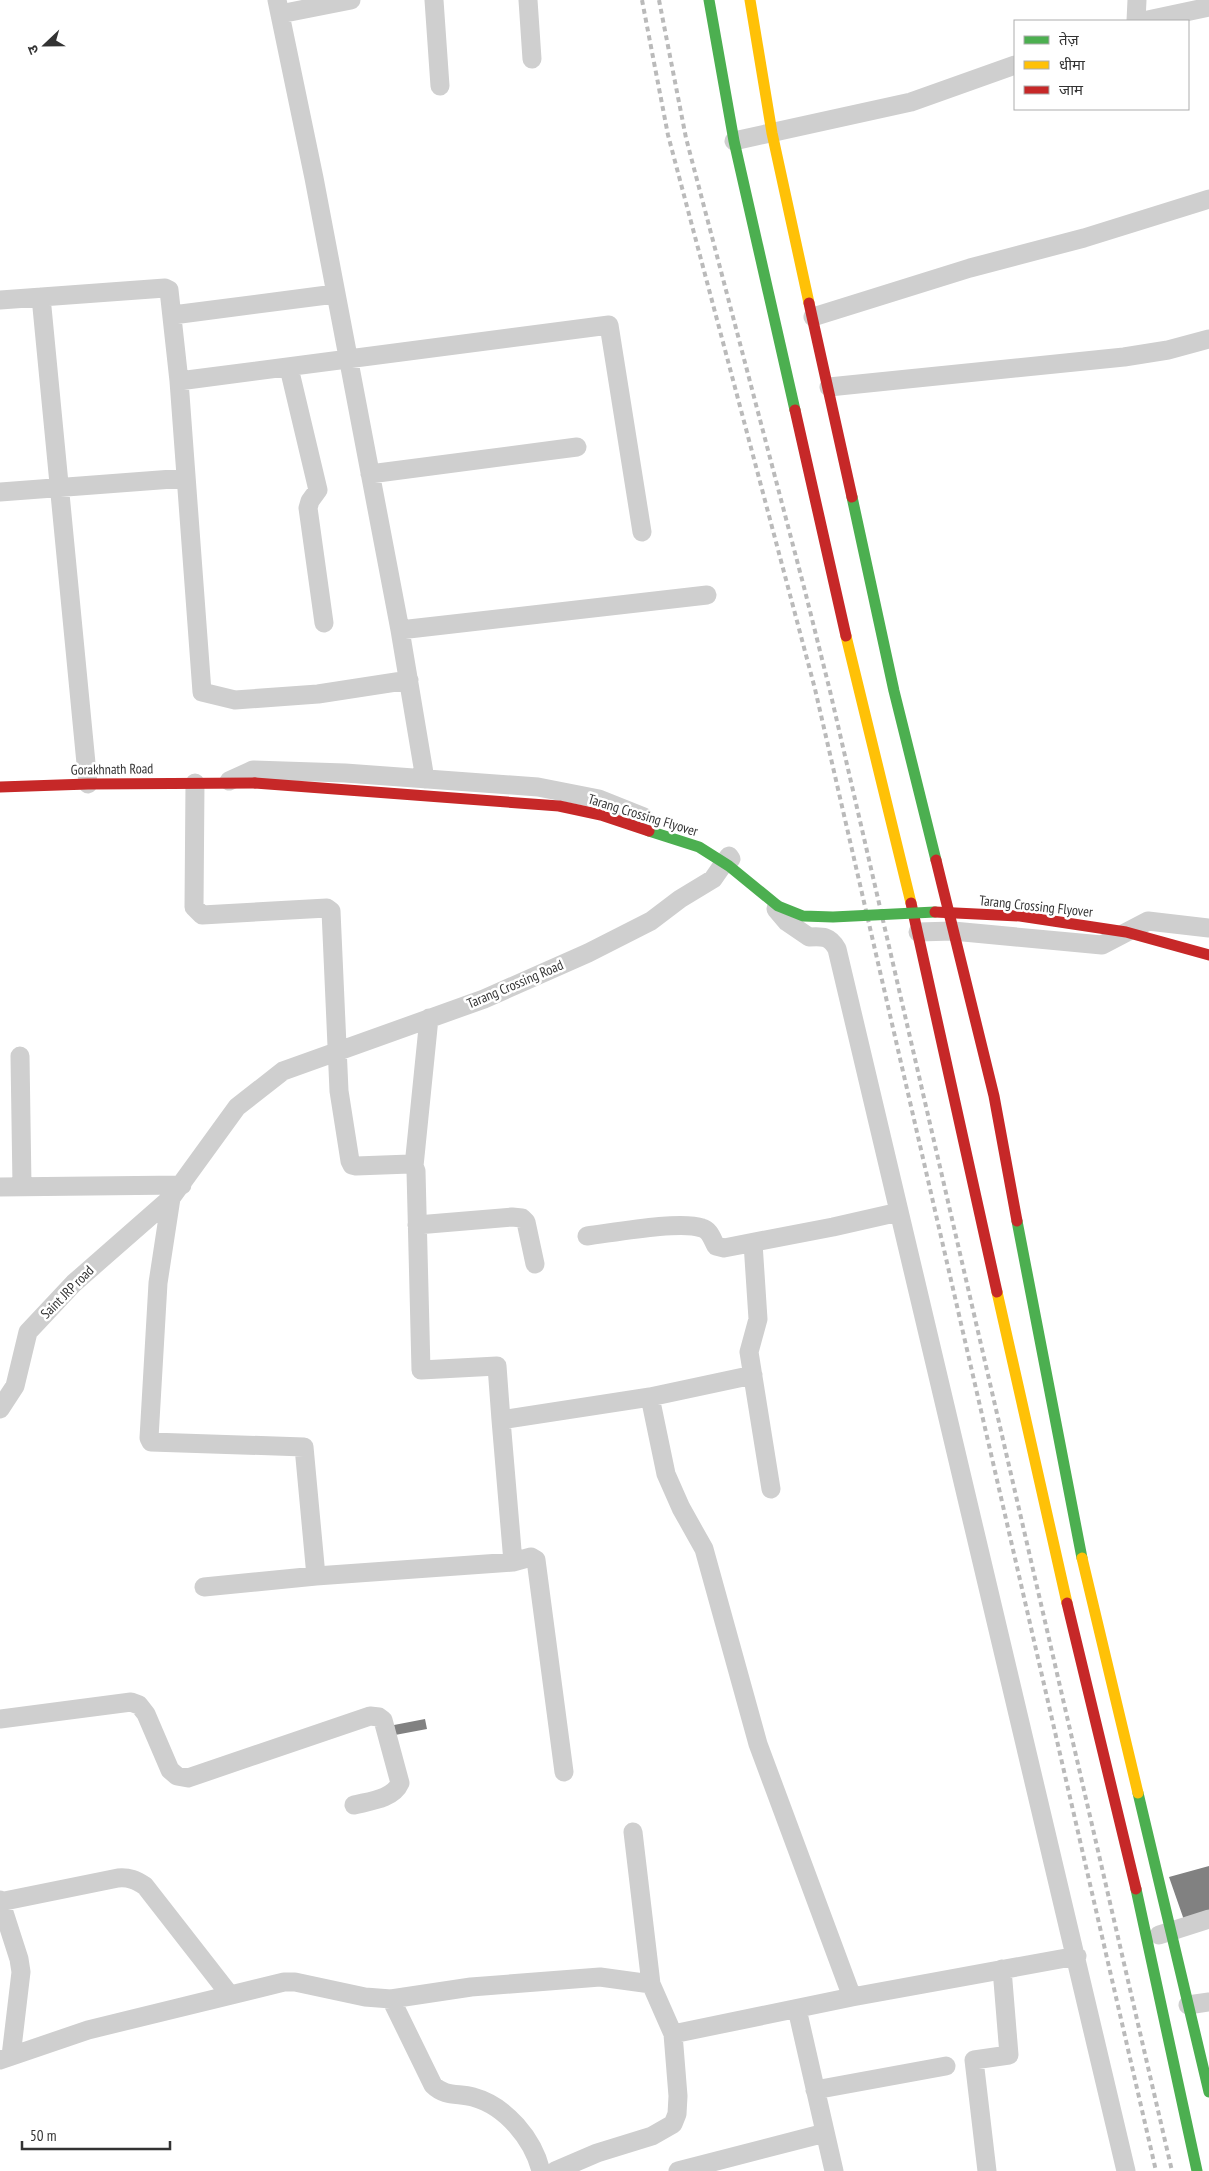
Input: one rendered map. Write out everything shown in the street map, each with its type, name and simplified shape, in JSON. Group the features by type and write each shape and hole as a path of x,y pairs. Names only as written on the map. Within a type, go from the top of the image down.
{"main road":[{"path":"709,0 734,141 863,710 891,815 918,932 1051,1535 1148,1938 1187,2131 1197,2171"},
{"path":"750,0 772,132 894,691 994,1096 1075,1529 1209,2092"},
{"name":"Gorakhnath Road","path":"0,787 224,783"},
{"name":"Tarang Crossing Flyover","path":"224,783 255,783 559,806 601,815 699,847 729,866 778,906 803,916 833,917 939,912 1020,916 1126,932 1209,955"}],"street":[{"path":"351,0 278,7 314,178 347,360 400,630 425,779"},
{"path":"434,0 440,86"},
{"path":"528,0 532,59"},
{"path":"1136,20 1137,0"},
{"path":"1148,20 1209,7"},
{"path":"734,141 911,102 1014,65"},
{"path":"813,317 970,268 1084,238 1209,199"},
{"path":"0,300 165,288 169,290 171,294 179,381 202,692 234,700 318,694 409,680"},
{"path":"173,315 335,294"},
{"path":"42,297 88,784"},
{"path":"179,381 609,325 642,532"},
{"path":"828,387 1124,357 1168,350 1209,339"},
{"path":"289,368 318,490 317,495 310,501 308,508 324,623"},
{"path":"370,474 577,448"},
{"path":"0,492 186,478"},
{"path":"400,630 707,595"},
{"path":"224,783 252,770 345,773 538,787 599,799 692,836 729,856 787,922 809,937 822,936 832,940 838,948 899,1212 1077,1956 1126,2171"},
{"path":"195,783 194,907 202,916 327,908 331,911 339,1091 352,1164 410,1164 414,1166"},
{"name":"Tarang Crossing Road","path":"176,1191 237,1107 283,1071 510,987 588,953 651,921 680,899 713,878 729,856"},
{"path":"918,932 953,931 1102,945 1148,921 1209,928"},
{"path":"429,1018 414,1166 416,1171 421,1370 497,1366 513,1562"},
{"path":"20,1056 22,1186"},
{"path":"0,1187 176,1191 158,1283 149,1438 151,1442 156,1444 304,1447 316,1576"},
{"name":"Saint JRP road","path":"0,1409 15,1386 28,1332 74,1283 176,1191"},
{"path":"587,1236 646,1228 687,1226 702,1228 708,1232 719,1248 753,1243 899,1212"},
{"path":"417,1226 512,1217 522,1218 526,1222 535,1264"},
{"path":"753,1243 758,1320 749,1352 771,1489"},
{"path":"501,1420 650,1397 753,1375"},
{"path":"650,1397 666,1474 681,1508 704,1549 758,1744 852,1997"},
{"path":"204,1587 316,1576 513,1562 531,1557 537,1562 564,1772"},
{"path":"0,1719 131,1702 139,1705 146,1714 170,1770 176,1776 188,1778 370,1716 379,1717 382,1720 400,1783 397,1790 388,1796 354,1805"},
{"path":"556,2171 597,2153 652,2136 673,2124 677,2114 678,2096 673,2034 651,1984 633,1832"},
{"path":"230,1995 145,1886 137,1880 118,1878 0,1901 19,1959 21,1972 5,2058 88,2030 284,1982 296,1982 365,1996 391,1999 471,1987 600,1977 651,1984"},
{"path":"1148,1938 1209,1919"},
{"path":"673,2034 852,1997 1077,1956"},
{"path":"987,2171 974,2060 1009,2055 1002,1969"},
{"path":"391,1999 433,2084 446,2094 472,2097 488,2103 500,2111 528,2139 537,2155 541,2171"},
{"path":"1188,2005 1209,2002"},
{"path":"797,2009 834,2171"},
{"path":"815,2090 946,2066"},
{"path":"678,2171 825,2133"}],"building":[{"path":"425,1719 427,1729 395,1735 394,1725"},
{"path":"1209,1866 1209,1912 1184,1920 1169,1877"}],"railway":[{"path":"642,0 668,135 815,689 1156,2171"},
{"path":"659,0 686,138 830,691 1172,2171"}],"traffic: fast":[{"path":"709,0 734,141 795,410"},
{"path":"852,497 894,691 936,860"},
{"path":"649,831 699,847 729,866 778,906 803,916 833,917 935,912"},
{"path":"1017,1221 1082,1558"},
{"path":"1138,1793 1209,2092"},
{"path":"1136,1889 1197,2171"}],"traffic: slow":[{"path":"750,0 772,133 809,303"},
{"path":"846,636 911,903"},
{"path":"997,1292 1067,1603"},
{"path":"1082,1558 1138,1793"}],"traffic: jam":[{"path":"809,303 852,497"},
{"path":"795,410 846,636"},
{"path":"0,787 88,784 255,783"},
{"path":"255,783 559,806 601,815 649,831"},
{"path":"936,860 994,1096 1017,1221"},
{"path":"911,903 997,1292"},
{"path":"935,912 1020,916 1126,932 1209,955"},
{"path":"1067,1603 1136,1889"}]}
